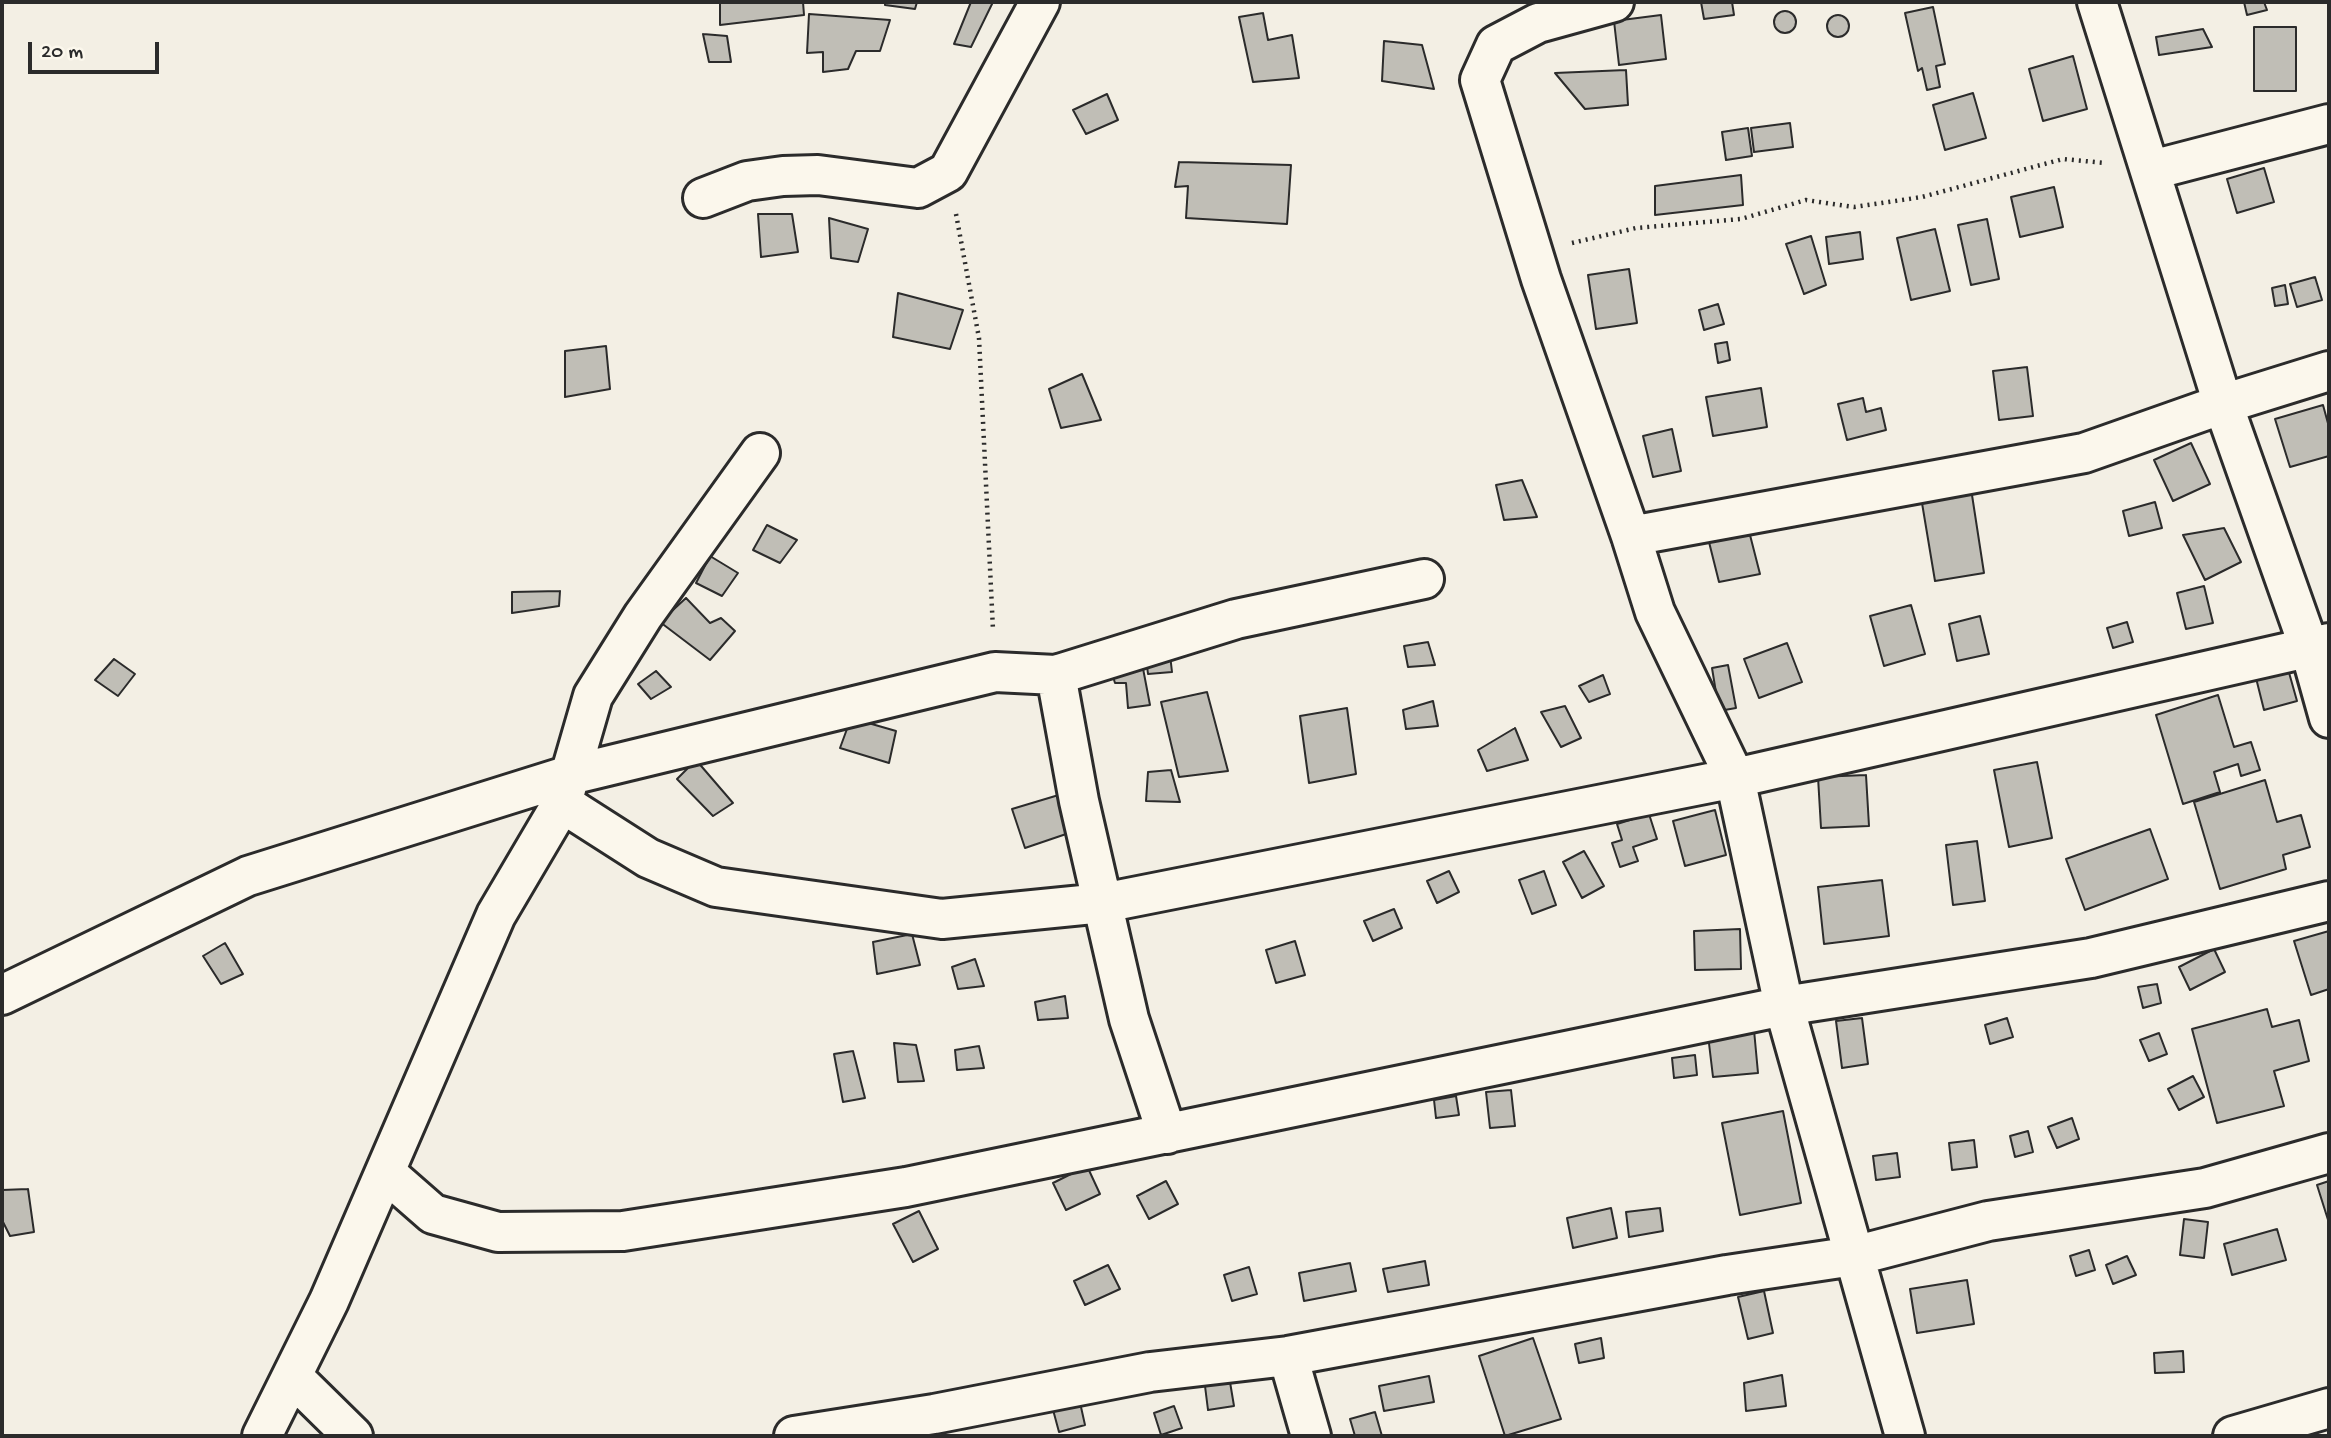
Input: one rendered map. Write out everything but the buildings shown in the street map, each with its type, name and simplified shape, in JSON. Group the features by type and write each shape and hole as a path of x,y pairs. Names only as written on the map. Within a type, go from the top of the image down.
{"street":[{"path":"704,198 747,181 783,176 818,176 918,188 948,172 1040,2"},
{"path":"1614,2 1538,23 1496,45 1480,80 1533,251 1655,612 1735,778 1784,1006 1905,1436"},
{"path":"2097,2 2152,170 2222,404 2320,646 2329,718"},
{"path":"2152,170 2329,124"},
{"path":"1631,536 2084,453 2222,404 2329,371"},
{"path":"262,1436 329,1301 496,915 566,789 593,696 643,616 760,453"},
{"path":"2,995 248,876 995,672 1056,675 1236,619 1424,579"},
{"path":"566,789 648,858 716,887 942,919 1103,903 1735,778 2320,646"},
{"path":"1056,675 1079,801 1129,1019 1167,1134"},
{"path":"385,1171 433,1214 498,1231 623,1231 906,1187 1784,1006 2091,958 2329,901"},
{"path":"794,1436 934,1414 1150,1372 1288,1356 1727,1275 1853,1256 1988,1221 2205,1188 2329,1153"},
{"path":"1288,1356 1311,1436"},
{"path":"292,1376 353,1436"},
{"path":"2233,1436 2329,1408"}],"path":[{"path":"1533,251 1636,228 1741,219 1806,200 1854,207 1922,197 2063,159 2152,170"},
{"path":"948,172 979,338 995,672"}]}
